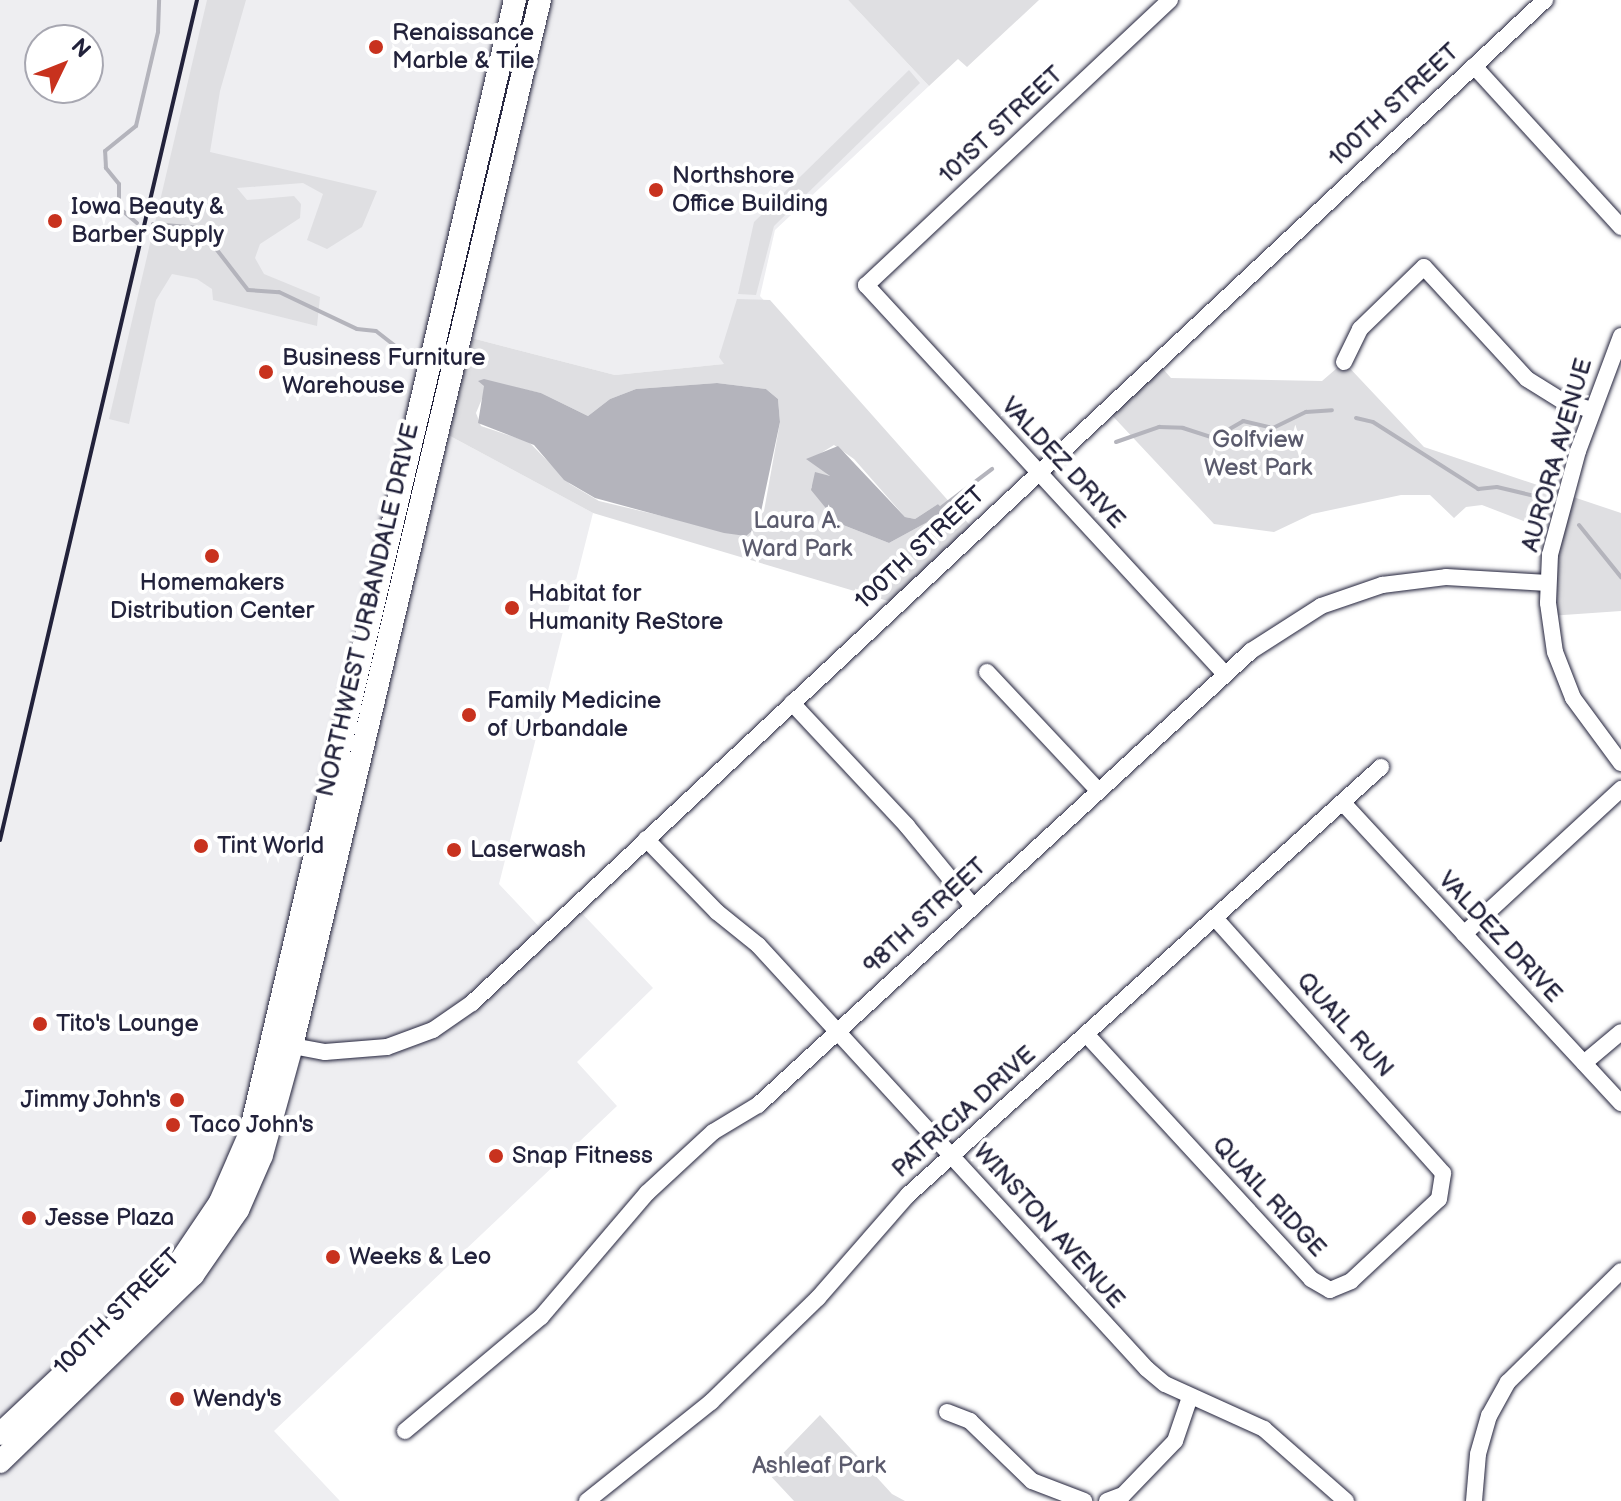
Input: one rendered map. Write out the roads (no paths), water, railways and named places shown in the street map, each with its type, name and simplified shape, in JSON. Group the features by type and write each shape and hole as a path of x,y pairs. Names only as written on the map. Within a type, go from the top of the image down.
{"main road":[{"name":"NORTHWEST URBANDALE DRIVE","path":"283,1044 515,0"},
{"name":"NORTHWEST URBANDALE DRIVE","path":"283,1044 540,0"},
{"name":"100TH STREET","path":"0,1434 154,1292 188,1252 242,1155 283,1044"},
{"name":"100TH STREET","path":"0,1462 165,1305 212,1252 262,1155 283,1044"}],"street":[{"name":"101ST STREET","path":"866,285 1170,0"},
{"name":"100TH STREET","path":"283,1044 364,1051 412,1040 440,1026 472,1003 1545,0"},
{"path":"1474,66 1621,227"},
{"path":"1344,362 1360,329 1424,267 1527,379 1564,402 1592,410"},
{"name":"VALDEZ DRIVE","path":"866,285 1225,674"},
{"name":"AURORA AVENUE","path":"1621,336 1592,410 1550,555 1548,583 1550,628 1563,675 1585,720 1621,763"},
{"name":"98TH STREET","path":"405,1431 541,1317 647,1193 713,1132 758,1105 1225,674 1281,629 1321,606 1382,585 1446,577 1548,583"},
{"path":"987,672 1098,790"},
{"path":"792,703 907,826 972,905"},
{"name":"PATRICIA DRIVE","path":"587,1501 711,1402 952,1154 1344,804 1381,767"},
{"path":"1464,934 1621,789"},
{"name":"VALDEZ DRIVE","path":"1344,804 1621,1103"},
{"name":"WINSTON AVENUE","path":"646,839 838,1030 1147,1369 1190,1397 1264,1429 1346,1501"},
{"name":"QUAIL RUN","path":"1216,919 1439,1163"},
{"path":"1584,1063 1621,1032"},
{"name":"QUAIL RIDGE","path":"1086,1034 1320,1287 1343,1287 1439,1199 1444,1180 1439,1163"},
{"path":"1474,1501 1478,1454 1489,1416 1508,1382 1621,1271"},
{"path":"1107,1501 1123,1495 1168,1450 1190,1397"},
{"path":"947,1412 970,1421 1032,1481 1084,1501"}],"waterway":[{"path":"137,223 119,208 119,184 106,168 105,151 136,126 158,32 159,0"},
{"path":"153,224 200,228 248,290 279,292 357,329 376,331 400,350"},
{"path":"1116,442 1159,427 1183,428 1214,438 1243,421 1273,428 1306,412 1332,410"},
{"path":"1356,418 1373,422 1478,489 1497,487 1539,497"},
{"path":"942,507 992,469"},
{"path":"1579,525 1621,577"}],"railway":[{"path":"0,840 197,0"}],"place":[{"name":"Renaissance Marble & Tile","path":"376,47"},
{"name":"Northshore Office Building","path":"656,190"},
{"name":"Iowa Beauty & Barber Supply","path":"55,221"},
{"name":"Business Furniture Warehouse","path":"266,372"},
{"name":"Homemakers Distribution Center","path":"212,556"},
{"name":"Habitat for Humanity ReStore","path":"512,608"},
{"name":"Family Medicine of Urbandale","path":"469,715"},
{"name":"Tint World","path":"201,846"},
{"name":"Laserwash","path":"454,850"},
{"name":"Tito's Lounge","path":"40,1024"},
{"name":"Jimmy John's","path":"177,1100"},
{"name":"Taco John's","path":"173,1125"},
{"name":"Snap Fitness","path":"496,1156"},
{"name":"Jesse Plaza","path":"29,1218"},
{"name":"Weeks & Leo","path":"333,1257"},
{"name":"Wendy's","path":"177,1399"}],"park label":[{"name":"Golfview West Park","path":"1258,454"},
{"name":"Laura A. Ward Park","path":"797,535"},
{"name":"Ashleaf Park","path":"819,1466"}]}
